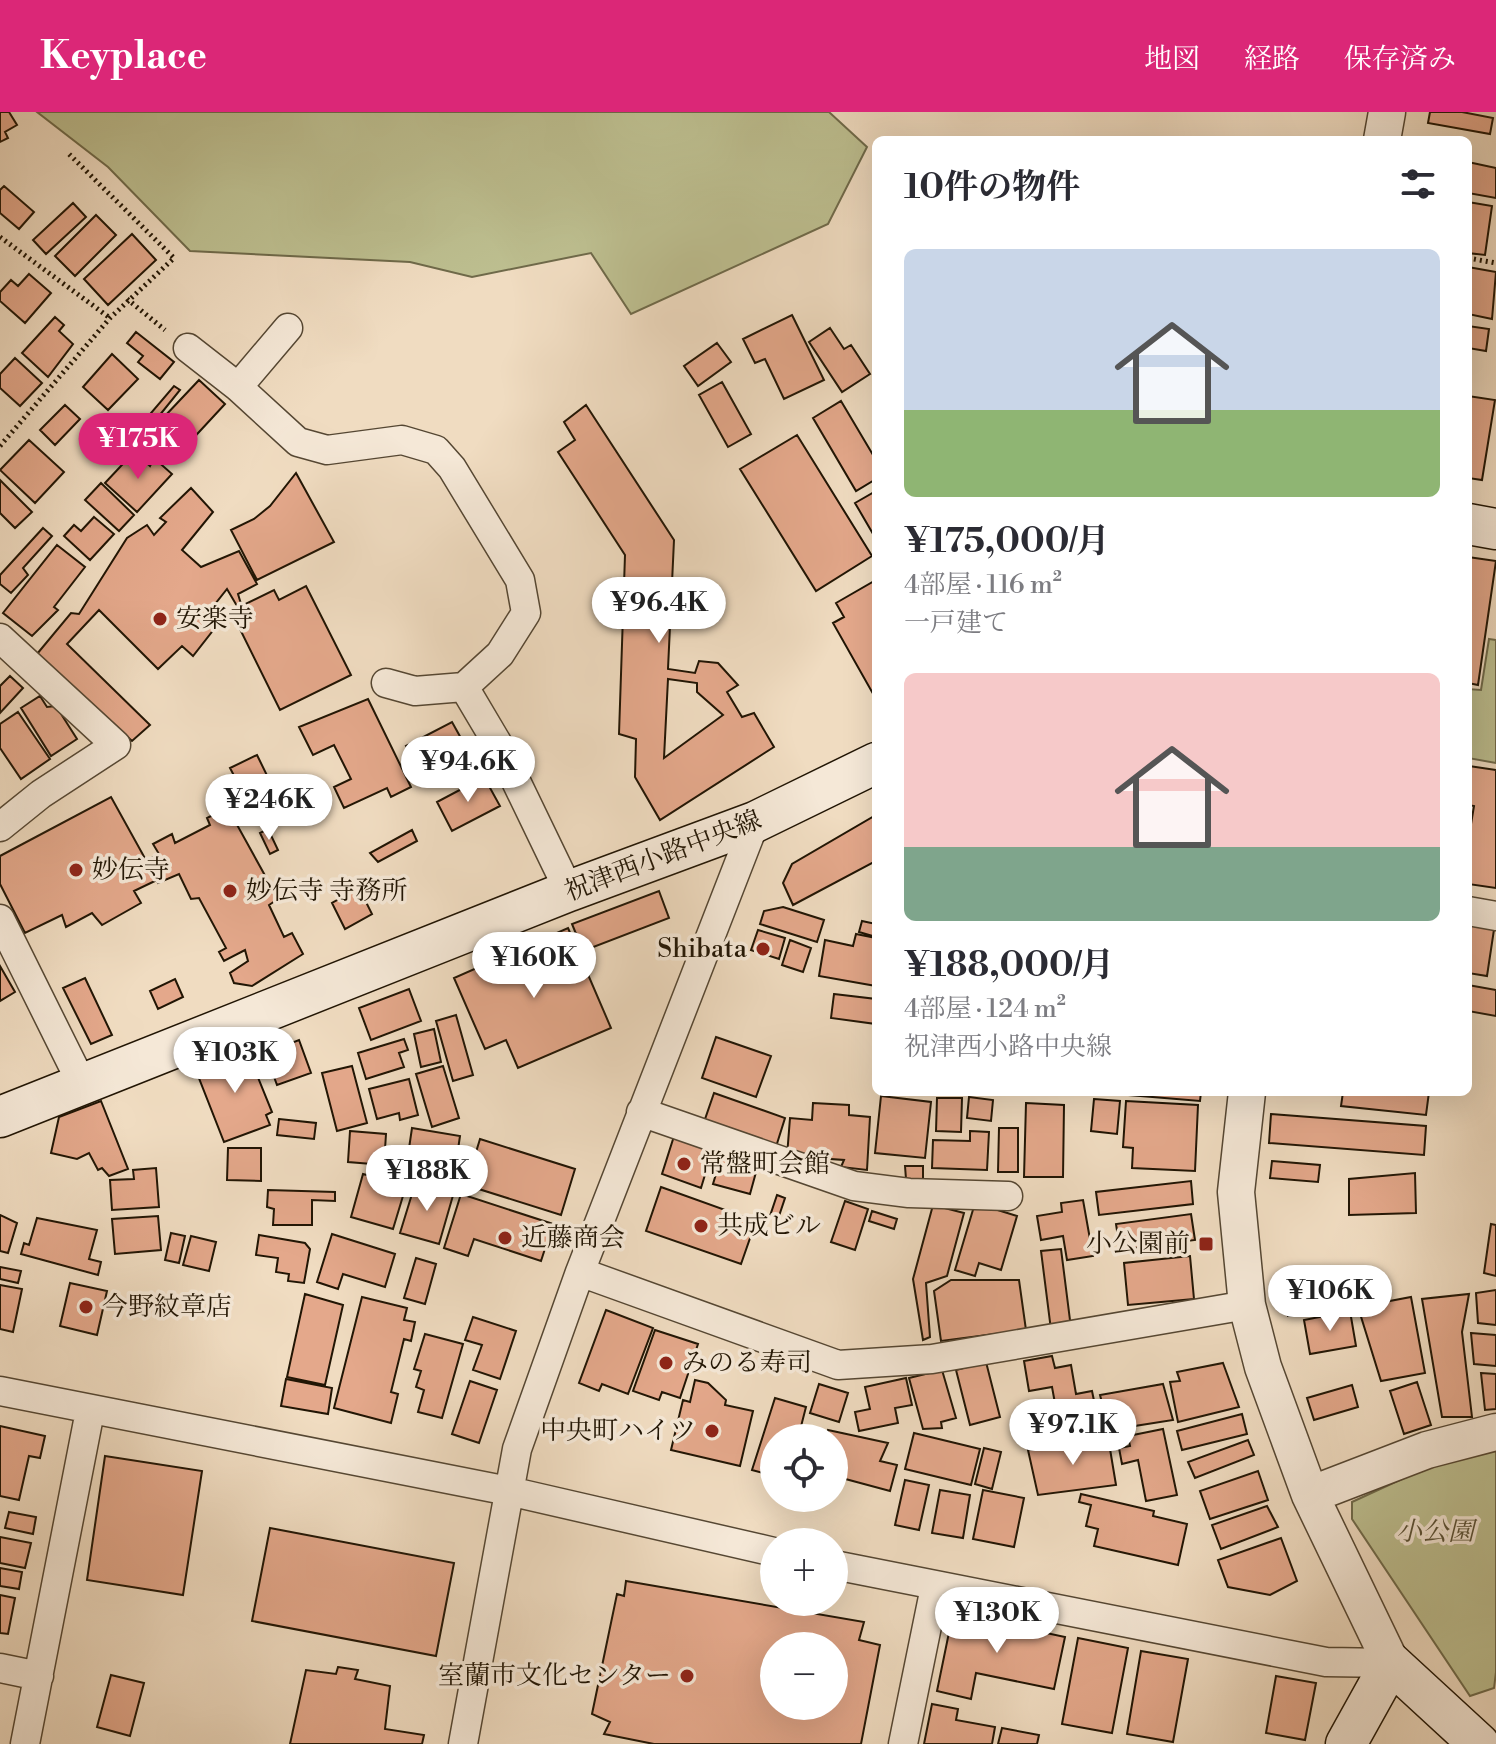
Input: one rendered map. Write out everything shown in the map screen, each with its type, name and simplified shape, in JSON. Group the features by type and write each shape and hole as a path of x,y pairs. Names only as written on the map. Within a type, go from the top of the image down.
{"main road":[{"path":"1472,525 1496,529"},
{"name":"祝津西小路中央線","path":"0,1117 569,891 755,822 872,765"},
{"path":"1346,1744 1391,1663 1479,1744"}],"street":[{"path":"1383,136 1387,112"},
{"path":"238,387 288,328"},
{"path":"188,348 238,387 298,442 327,450 402,440 436,450 452,468 520,580 526,613 500,654 464,687 415,691 386,683"},
{"path":"0,638 116,745 41,794 0,827"},
{"path":"464,687 499,746 569,891"},
{"path":"463,1744 517,1449 580,1272 755,822"},
{"path":"1472,912 1496,916"},
{"path":"0,919 82,1084"},
{"path":"848,1568 1326,1662 1391,1663 1310,1495 1263,1367 1247,1305 1236,1192 1247,1096"},
{"path":"641,1112 854,1186 909,1193 1008,1196"},
{"path":"580,1272 838,1365 932,1359 1247,1305"},
{"path":"0,1391 509,1491 760,1549"},
{"path":"25,1744 90,1411"},
{"path":"1310,1495 1427,1450 1496,1432"},
{"path":"903,1744 935,1587"},
{"path":"0,1668 39,1676"}],"path":[{"path":"0,446 127,299 174,258 68,153"},
{"path":"0,237 110,318"},
{"path":"1472,259 1496,263"},
{"path":"127,299 188,348"}],"green space":[{"path":"37,112 829,112 867,147 828,224 631,314 591,253 472,277 410,262 190,251 108,167"},
{"path":"1489,639 1496,640 1496,763 1472,759 1472,689 1481,690"},
{"name":"小公園","path":"1496,1444 1496,1672 1494,1688 1470,1696 1352,1519 1352,1502 1469,1448"}],"building":[{"path":"0,112 9,112 17,125 5,132 8,138 0,142"},
{"path":"1430,112 1462,112 1493,118 1490,134 1428,123"},
{"path":"1472,163 1496,168 1496,198 1472,194"},
{"path":"4,186 34,212 19,229 0,213 0,190"},
{"path":"73,203 86,217 46,254 33,240"},
{"path":"1472,203 1492,206 1485,255 1472,253"},
{"path":"96,215 116,235 75,276 55,256"},
{"path":"132,234 156,260 108,305 84,279"},
{"path":"1472,268 1496,272 1492,319 1472,315"},
{"path":"29,274 51,293 25,323 0,301 0,292 11,280 18,286"},
{"path":"792,315 824,380 784,399 765,359 755,363 743,339"},
{"path":"55,317 64,325 59,331 73,344 48,377 22,353"},
{"path":"1472,327 1489,329 1486,351 1472,349"},
{"path":"830,328 844,349 851,345 870,374 842,392 809,342"},
{"path":"136,332 174,362 160,379 138,362 143,356 127,343"},
{"path":"717,343 731,362 698,386 684,366"},
{"path":"112,354 138,379 108,410 83,387"},
{"path":"15,358 42,383 20,406 0,388 0,374"},
{"path":"199,380 225,404 174,459 147,435"},
{"path":"722,382 751,434 728,447 699,395"},
{"path":"174,386 180,390 159,416 151,413"},
{"path":"1472,397 1495,400 1482,480 1472,479"},
{"path":"841,401 872,453 872,481 856,491 813,418"},
{"path":"65,405 80,419 55,445 40,430"},
{"path":"586,405 674,540 668,669 695,673 699,661 718,663 738,685 727,692 742,717 754,713 774,747 660,820 635,777 636,739 619,734 625,555 558,452 575,440 564,422","holes":["668,679 697,683 697,692 723,715 664,758"]},
{"path":"110,430 121,444 109,453 98,440"},
{"path":"797,435 872,556 816,591 740,469"},
{"path":"29,440 64,472 35,503 0,470"},
{"path":"135,451 150,466 154,458 172,474 137,512 105,483"},
{"path":"296,473 334,542 257,580 231,530 254,519 270,506"},
{"path":"0,480 32,512 15,528 0,513"},
{"path":"101,483 134,515 119,531 85,500"},
{"name":"安楽寺","path":"191,488 213,512 182,550 201,567 239,551 257,584 238,594 241,604 237,606 227,589 208,613 218,624 193,656 182,646 158,669 99,610 67,644 150,725 132,741 37,654 71,613 79,614 127,538 147,525 154,535 166,522 160,518"},
{"path":"872,493 872,532 855,503"},
{"path":"94,517 114,534 90,560 64,536 74,525 81,531"},
{"path":"43,528 52,536 23,568 28,575 11,593 0,584 0,575"},
{"path":"57,545 85,567 54,607 58,610 32,636 3,613"},
{"path":"1472,558 1496,561 1478,685 1472,684"},
{"path":"872,582 872,692 833,623 844,617 836,603"},
{"path":"306,586 351,675 280,710 231,611 274,590 279,600"},
{"path":"10,676 23,688 0,713 0,686"},
{"path":"40,696 47,707 56,706 77,739 51,756 21,708"},
{"path":"368,699 411,787 391,797 387,788 344,808 334,787 351,779 334,745 313,755 299,727"},
{"path":"18,712 50,759 21,779 0,748 0,724"},
{"path":"452,722 467,749 423,778 406,746"},
{"path":"257,755 281,804 254,817 244,798 238,802 234,792 241,789 230,768"},
{"path":"1472,766 1496,770 1496,888 1472,885"},
{"path":"484,777 500,806 452,831 437,802"},
{"name":"妙伝寺","path":"111,797 157,880 134,891 141,903 102,925 92,913 66,927 62,915 25,933 0,884 0,856"},
{"name":"妙伝寺 寺務所","path":"233,805 241,818 236,823 278,899 269,905 284,937 292,933 303,954 252,986 234,983 230,973 248,961 245,950 224,961 219,952 226,948 199,898 191,899 179,874 158,883 146,861 159,854 153,844 172,834 175,843 210,825 207,818"},
{"path":"872,817 872,863 793,905 783,883 792,864"},
{"path":"268,829 278,850 270,854 260,833"},
{"path":"412,830 417,841 378,862 370,853"},
{"path":"359,888 372,914 345,929 332,903"},
{"path":"659,891 669,918 583,951 572,924"},
{"path":"783,907 824,920 817,942 760,924 764,911"},
{"path":"1472,920 1495,923 1487,976 1472,974"},
{"path":"862,921 872,923 872,936 859,932"},
{"path":"568,928 611,1028 518,1068 506,1040 485,1049 454,978"},
{"path":"758,930 785,938 779,959 751,950"},
{"path":"856,934 872,937 872,985 819,976 825,940 853,946"},
{"path":"790,940 811,948 803,972 782,965"},
{"path":"0,966 15,992 0,1001"},
{"path":"85,978 112,1035 91,1044 63,988"},
{"path":"175,979 183,997 158,1009 150,991"},
{"path":"1472,986 1496,990 1496,1016 1472,1012"},
{"path":"409,989 421,1021 371,1040 359,1008"},
{"path":"834,994 872,999 872,1023 831,1018"},
{"path":"456,1015 473,1075 453,1081 436,1021"},
{"path":"434,1029 441,1062 421,1067 414,1034"},
{"path":"280,1035 284,1046 299,1040 311,1073 277,1085 261,1041"},
{"path":"716,1037 771,1056 756,1097 702,1078"},
{"path":"404,1039 408,1050 399,1053 404,1067 366,1079 358,1053"},
{"path":"246,1048 272,1112 266,1115 270,1125 224,1142 195,1068"},
{"path":"352,1066 367,1123 337,1131 322,1073"},
{"path":"443,1066 459,1118 432,1127 416,1074"},
{"path":"409,1079 418,1115 400,1120 399,1113 377,1119 369,1089"},
{"path":"714,1093 785,1118 775,1150 703,1125"},
{"path":"881,1096 931,1102 925,1158 875,1153"},
{"path":"1141,1096 1201,1096 1200,1101"},
{"path":"1342,1096 1428,1096 1426,1115 1341,1106"},
{"path":"969,1097 993,1100 991,1121 967,1118"},
{"path":"937,1098 962,1098 961,1132 936,1131"},
{"path":"1094,1099 1120,1101 1117,1134 1091,1131"},
{"path":"101,1101 128,1169 109,1176 102,1168 98,1170 89,1153 77,1159 51,1153 59,1117"},
{"path":"1126,1101 1198,1105 1195,1171 1132,1168 1133,1148 1123,1147"},
{"path":"813,1103 849,1105 849,1115 870,1117 867,1170 841,1167 844,1160 787,1156 790,1118 812,1120"},
{"path":"1026,1103 1064,1105 1063,1177 1024,1177"},
{"path":"1271,1114 1426,1126 1424,1155 1269,1143"},
{"path":"279,1119 316,1123 314,1139 277,1135"},
{"path":"412,1128 460,1136 454,1177 428,1174 429,1165 407,1162"},
{"path":"999,1128 1018,1128 1018,1172 998,1172"},
{"path":"350,1131 386,1134 384,1165 348,1162"},
{"path":"970,1131 989,1132 987,1170 932,1168 933,1140 970,1141"},
{"path":"675,1133 714,1145 701,1188 662,1174"},
{"path":"480,1139 575,1169 561,1215 466,1185"},
{"path":"228,1148 261,1148 261,1181 227,1180"},
{"path":"722,1154 758,1165 750,1194 713,1184"},
{"path":"1272,1161 1320,1165 1318,1182 1270,1178"},
{"path":"905,1166 923,1166 923,1179 906,1179"},
{"path":"156,1168 159,1207 112,1210 110,1180 134,1179 133,1170"},
{"path":"1415,1173 1416,1213 1349,1215 1349,1179"},
{"path":"363,1174 406,1186 393,1229 351,1217"},
{"path":"416,1181 454,1192 439,1244 400,1233"},
{"path":"1191,1181 1193,1204 1099,1215 1096,1192"},
{"name":"共成ビル","path":"661,1187 756,1221 741,1264 646,1231"},
{"path":"268,1190 335,1192 335,1201 312,1200 312,1225 273,1225 274,1209 267,1207"},
{"path":"461,1194 553,1224 541,1261 474,1239 468,1256 444,1248"},
{"path":"777,1195 785,1198 778,1219 770,1216"},
{"path":"1083,1200 1093,1256 1067,1260 1063,1236 1041,1240 1037,1216 1062,1212 1061,1203"},
{"path":"845,1201 868,1209 855,1250 831,1242"},
{"path":"975,1203 1017,1216 1001,1270 979,1263 975,1276 955,1270"},
{"path":"933,1205 964,1213 947,1276 926,1283 930,1337 923,1340 913,1279"},
{"path":"872,1211 897,1219 894,1229 869,1221"},
{"path":"1191,1214 1195,1240 1120,1250 1116,1224"},
{"path":"0,1215 17,1223 8,1253 0,1251"},
{"path":"158,1216 161,1250 115,1254 112,1219"},
{"path":"37,1218 97,1230 89,1259 101,1262 98,1275 21,1254 24,1243 29,1245"},
{"path":"1491,1224 1496,1225 1496,1276 1484,1273"},
{"path":"171,1233 185,1236 179,1263 165,1260"},
{"path":"332,1234 395,1254 385,1287 343,1274 338,1289 317,1282"},
{"path":"259,1235 305,1243 310,1249 304,1283 288,1281 289,1274 276,1272 278,1258 256,1255"},
{"path":"191,1236 216,1242 209,1271 183,1265"},
{"path":"1061,1249 1071,1328 1051,1330 1041,1251"},
{"path":"1190,1256 1194,1299 1128,1305 1124,1263"},
{"path":"416,1258 436,1264 425,1304 404,1298"},
{"path":"0,1267 21,1271 18,1283 0,1279"},
{"path":"1334,1277 1337,1311 1288,1316 1285,1282"},
{"path":"951,1280 1019,1280 1026,1330 941,1341 934,1291"},
{"path":"70,1283 107,1291 97,1335 60,1326"},
{"path":"0,1285 22,1289 13,1332 0,1329"},
{"path":"1496,1290 1496,1325 1478,1323 1476,1293"},
{"path":"305,1294 343,1305 325,1385 287,1377"},
{"path":"1469,1294 1462,1332 1472,1417 1442,1417 1422,1299"},
{"path":"362,1297 407,1308 404,1320 415,1322 411,1341 404,1339 391,1392 398,1394 391,1423 334,1408"},
{"path":"1411,1297 1425,1373 1381,1381 1358,1307"},
{"path":"606,1310 653,1328 628,1394 602,1384 599,1391 579,1383"},
{"path":"1350,1311 1356,1346 1310,1354 1304,1320"},
{"path":"473,1317 516,1331 500,1379 473,1370 482,1345 465,1340"},
{"path":"655,1330 698,1344 680,1398 662,1392 659,1400 633,1391"},
{"path":"1471,1333 1496,1335 1496,1366 1474,1364"},
{"path":"425,1334 463,1344 442,1418 418,1412 424,1390 416,1387 421,1371 414,1369"},
{"path":"1052,1356 1055,1368 1071,1365 1076,1394 1092,1391 1100,1430 1061,1436 1052,1387 1029,1391 1024,1361"},
{"path":"986,1362 1000,1417 970,1425 956,1370"},
{"path":"1223,1363 1239,1407 1178,1422 1170,1382 1180,1381 1177,1372"},
{"path":"942,1370 956,1418 941,1422 942,1428 923,1429 909,1378"},
{"path":"1481,1373 1496,1374 1496,1409 1485,1410"},
{"path":"906,1378 912,1405 895,1408 898,1423 859,1431 855,1412 870,1409 865,1387"},
{"path":"286,1379 332,1388 328,1414 281,1406"},
{"name":"中央町ハイツ","path":"695,1380 708,1383 726,1400 725,1405 753,1411 740,1466 671,1450 683,1400 690,1402"},
{"path":"470,1381 497,1390 479,1443 452,1434"},
{"path":"1417,1382 1431,1425 1404,1434 1390,1391"},
{"path":"819,1384 848,1393 839,1422 810,1413"},
{"path":"1163,1384 1173,1420 1109,1430 1100,1395"},
{"path":"1352,1385 1358,1407 1314,1420 1307,1398"},
{"path":"775,1398 806,1407 802,1424 767,1424"},
{"path":"1242,1414 1247,1434 1182,1450 1177,1431"},
{"path":"0,1426 45,1436 40,1458 29,1456 19,1500 0,1496"},
{"path":"1163,1429 1177,1495 1146,1501 1138,1460 1122,1464 1119,1448 1130,1446 1128,1436"},
{"path":"914,1433 980,1449 971,1485 905,1469"},
{"path":"848,1434 888,1443 880,1461 897,1465 890,1491 848,1480"},
{"path":"1108,1437 1116,1485 1038,1495 1028,1450"},
{"path":"1248,1440 1254,1455 1195,1478 1188,1462"},
{"path":"760,1445 760,1472 752,1470"},
{"path":"984,1448 1001,1452 992,1489 975,1484"},
{"path":"105,1456 202,1471 183,1595 87,1580"},
{"path":"1258,1471 1268,1500 1210,1519 1200,1491"},
{"path":"905,1480 929,1485 919,1530 895,1525"},
{"path":"940,1490 970,1495 963,1538 932,1533"},
{"path":"983,1490 1024,1498 1014,1547 973,1539"},
{"path":"1081,1494 1154,1511 1153,1516 1187,1524 1178,1565 1094,1546 1098,1529 1086,1526 1091,1505 1079,1502"},
{"path":"1267,1506 1278,1527 1221,1549 1212,1525"},
{"path":"9,1512 36,1517 33,1534 5,1528"},
{"path":"270,1528 454,1563 436,1656 252,1621"},
{"path":"0,1537 31,1543 25,1568 0,1563"},
{"path":"1281,1538 1297,1581 1270,1595 1228,1587 1218,1560"},
{"path":"0,1568 22,1572 19,1589 0,1586"},
{"name":"室蘭市文化センター","path":"626,1581 760,1604 760,1616 829,1616 864,1622 859,1640 880,1645 861,1744 654,1744 604,1734 610,1722 592,1714 617,1594 624,1596"},
{"path":"0,1595 15,1598 8,1634 0,1633"},
{"path":"953,1613 1065,1637 1054,1689 976,1673 971,1699 937,1691"},
{"path":"1078,1638 1128,1648 1112,1733 1062,1724"},
{"path":"1141,1651 1188,1659 1173,1742 1127,1734"},
{"path":"338,1667 358,1670 355,1679 390,1686 385,1729 424,1735 422,1744 290,1744 306,1670 336,1674"},
{"path":"111,1675 144,1683 130,1736 97,1727"},
{"path":"1276,1676 1316,1683 1305,1740 1266,1733"},
{"path":"932,1704 958,1709 956,1720 995,1727 992,1744 924,1744"},
{"path":"1002,1728 1039,1735 1037,1744 998,1744"}],"place":[{"name":"安楽寺","path":"160,619"},
{"name":"妙伝寺","path":"76,870"},
{"name":"妙伝寺 寺務所","path":"230,891"},
{"name":"Shibata","path":"763,949"},
{"name":"常盤町会館","path":"684,1164"},
{"name":"共成ビル","path":"701,1226"},
{"name":"近藤商会","path":"505,1238"},
{"name":"小公園前","path":"1206,1244"},
{"name":"今野紋章店","path":"86,1307"},
{"name":"みのる寿司","path":"666,1363"},
{"name":"中央町ハイツ","path":"712,1431"},
{"name":"室蘭市文化センター","path":"687,1676"}]}
